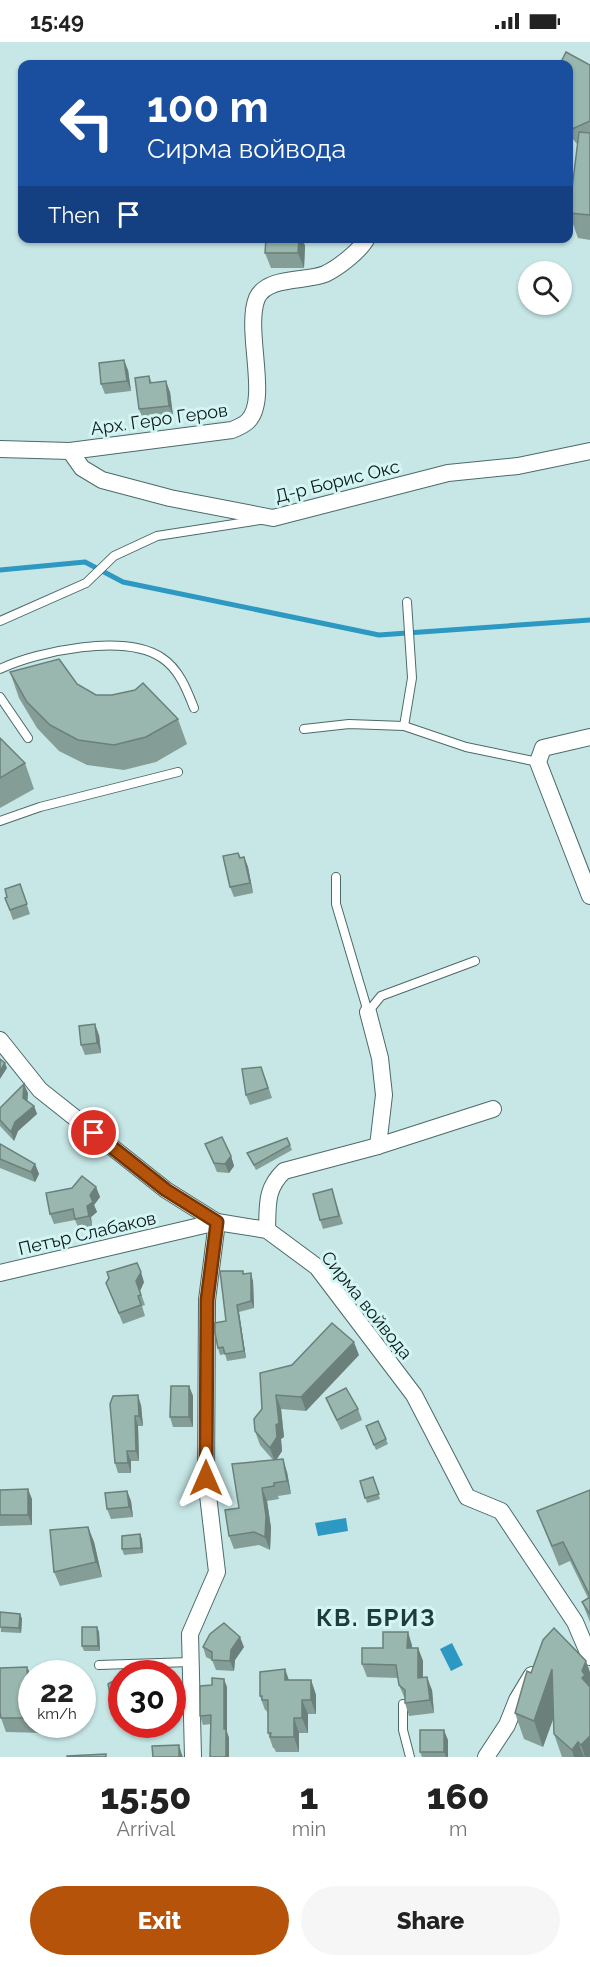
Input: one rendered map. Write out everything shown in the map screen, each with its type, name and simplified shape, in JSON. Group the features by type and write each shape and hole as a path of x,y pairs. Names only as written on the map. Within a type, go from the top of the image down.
{"street":[{"name":"Арх. Геро Геров","path":"70,451 232,430 249,420 257,401 252,327 258,297 270,285 325,274 364,243"},
{"path":"0,449 70,451"},
{"name":"Д-р Борис Окс","path":"70,451 82,468 102,480 170,498 273,518 448,473 518,466 590,451"},
{"path":"590,737 543,748 538,762 590,896"},
{"path":"368,1012 380,1058 384,1095 378,1146"},
{"name":"Сирма войвода","path":"0,1040 40,1090 166,1190 217,1222 267,1230 317,1267 414,1395 466,1497 501,1511 575,1622 590,1657"},
{"path":"267,1230 269,1196 273,1182 284,1172 378,1146 493,1109"},
{"path":"193,1757 190,1634 218,1572 206,1478 207,1300 217,1222"},
{"name":"Петър Слабаков","path":"0,1273 217,1222"},
{"path":"0,1273 0,1283"},
{"path":"559,1636 575,1622"},
{"path":"486,1757 507,1725 517,1700 540,1663"}],"lane":[{"path":"0,621 86,583 114,556 157,536 273,518"},
{"path":"404,726 412,678 408,602"},
{"path":"0,669 19,660 75,649 115,646 142,649 163,658 180,676 195,708"},
{"path":"0,697 28,738"},
{"path":"304,729 349,724 404,726 466,747 538,762"},
{"path":"0,821 40,807 178,772"},
{"path":"336,877 336,904 368,1012"},
{"path":"368,1012 381,996 475,961"},
{"path":"99,1665 190,1662"},
{"path":"404,1704 402,1730 410,1757"}],"water":[{"path":"346,1518 348,1531 318,1536 315,1523"},
{"path":"452,1643 463,1665 451,1671 440,1649"}],"building":[{"path":"566,52 590,65 590,121 573,129 573,60 562,60"},
{"path":"579,132 590,133 590,215 573,213 573,181"},
{"path":"266,243 299,243 298,253 265,253"},
{"path":"124,360 127,381 101,384 99,363"},
{"path":"149,376 150,383 166,381 169,406 139,409 135,378"},
{"path":"59,659 77,684 96,695 112,695 135,690 143,683 178,719 146,737 114,745 78,740 50,725 27,702 10,672"},
{"path":"0,738 25,763 0,778"},
{"path":"238,853 240,858 244,857 250,883 230,887 223,856"},
{"path":"20,884 27,904 10,910 5,898 7,897 5,889"},
{"path":"95,1024 97,1043 81,1045 79,1026"},
{"path":"0,1059 5,1063 0,1071"},
{"path":"261,1067 268,1088 246,1095 242,1069"},
{"path":"24,1084 23,1098 34,1106 15,1122 11,1132 0,1120 0,1108"},
{"path":"222,1137 231,1156 225,1164 214,1163 205,1144"},
{"path":"287,1138 290,1145 254,1165 247,1153"},
{"path":"0,1144 35,1164 31,1172 0,1159"},
{"path":"82,1176 96,1187 90,1195 93,1202 87,1206 89,1216 75,1219 73,1209 50,1214 46,1193 72,1188"},
{"path":"332,1189 339,1216 320,1220 313,1194"},
{"path":"137,1263 141,1272 136,1281 141,1295 138,1296 141,1305 119,1313 106,1283 109,1278 107,1272"},
{"path":"220,1271 251,1273 251,1301 237,1305 244,1351 225,1354 223,1347 218,1348 215,1323 226,1321"},
{"path":"332,1323 354,1342 301,1397 276,1395 279,1423 276,1425 277,1437 270,1448 255,1431 254,1419 262,1409 260,1373 292,1365"},
{"path":"171,1386 189,1386 189,1417 170,1417"},
{"path":"346,1388 358,1409 337,1420 326,1398"},
{"path":"138,1395 139,1416 135,1416 136,1451 127,1451 128,1463 115,1463 110,1404 113,1396"},
{"path":"378,1421 386,1439 374,1445 366,1426"},
{"path":"283,1459 287,1481 262,1488 266,1516 265,1537 254,1532 229,1536 225,1510 239,1508 232,1464"},
{"path":"373,1477 379,1494 365,1498 360,1481"},
{"path":"28,1489 28,1515 0,1515 0,1490"},
{"path":"590,1490 590,1596 563,1542 552,1546 537,1511"},
{"path":"127,1491 129,1507 107,1509 105,1493"},
{"path":"88,1527 96,1562 54,1572 50,1530"},
{"path":"140,1534 141,1548 122,1549 122,1536"},
{"path":"590,1597 590,1614 582,1602"},
{"path":"0,1612 20,1614 19,1628 0,1627"},
{"path":"224,1623 240,1637 231,1650 230,1661 212,1660 212,1652 203,1647 210,1634"},
{"path":"82,1627 97,1627 98,1646 82,1646"},
{"path":"554,1628 586,1661 582,1671 585,1675 582,1678 590,1687 590,1736 581,1745 578,1742 572,1750 554,1734 552,1669 534,1721 515,1713 527,1671 531,1673 543,1640"},
{"path":"383,1632 408,1632 407,1648 418,1648 418,1678 427,1677 430,1700 405,1703 405,1690 399,1685 396,1665 362,1664 362,1648 383,1648"},
{"path":"18,1667 18,1718 1,1718 0,1668"},
{"path":"285,1669 285,1680 311,1680 311,1700 302,1700 302,1718 294,1718 294,1737 270,1737 268,1700 262,1700 260,1696 260,1672"},
{"path":"212,1678 224,1679 226,1757 210,1757 211,1715 200,1716 200,1686 212,1685"},
{"path":"420,1730 444,1730 444,1752 420,1752"},
{"path":"179,1745 179,1757 153,1757 152,1746"},
{"path":"106,1754 106,1757 67,1757 67,1756"}],"waterway":[{"path":"0,570 85,562 123,582 379,635 590,620"}],"district":[{"name":"КВ. БРИЗ","path":"376,1617"}],"route":[{"path":"94,1133 166,1190 217,1222 207,1300 206,1478"}]}
